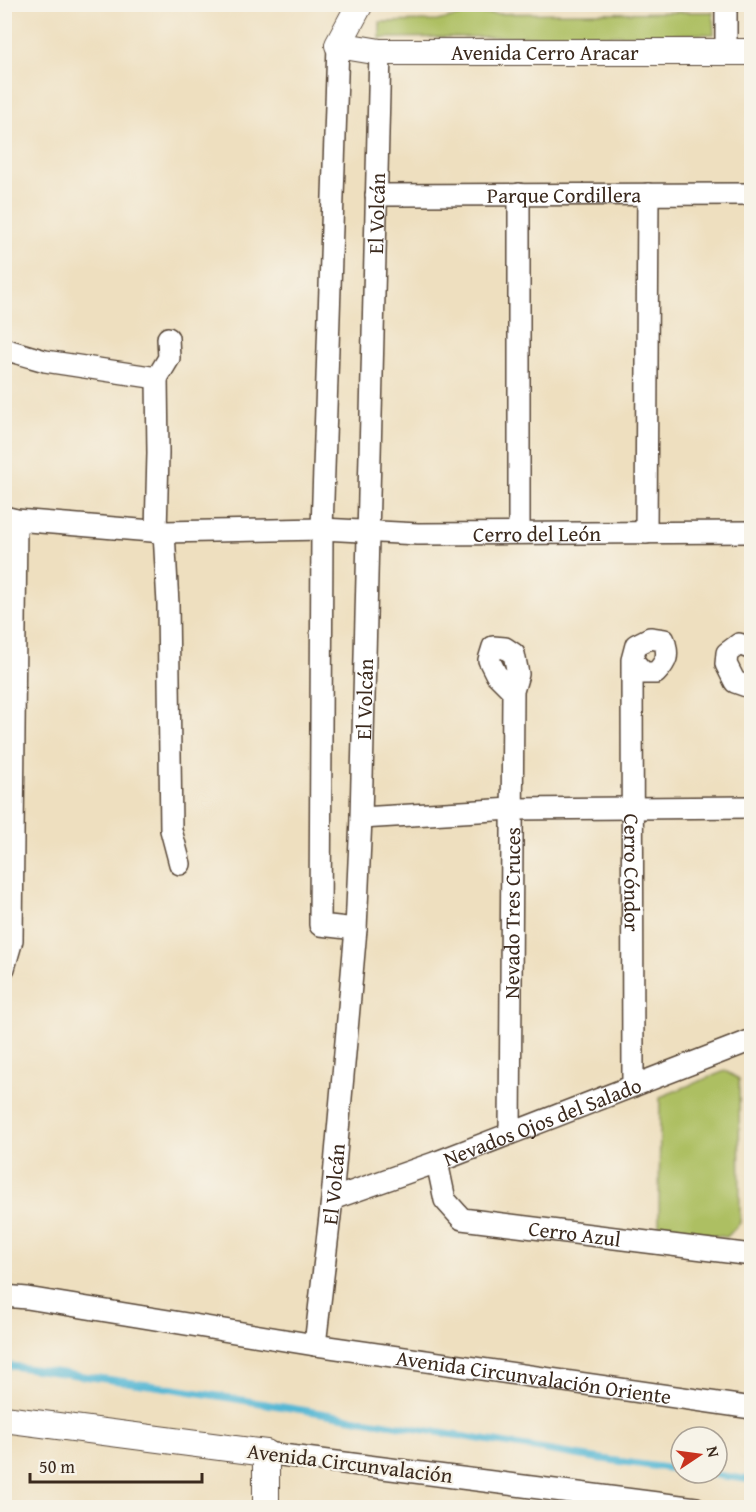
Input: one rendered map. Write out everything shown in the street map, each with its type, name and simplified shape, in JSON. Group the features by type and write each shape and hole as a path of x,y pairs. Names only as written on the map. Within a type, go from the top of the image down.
{"street":[{"name":"El Volcán","path":"356,929 320,925 322,529 338,45 360,4"},
{"path":"726,4 726,51"},
{"name":"Avenida Cerro Aracar","path":"338,45 380,52 752,52"},
{"name":"El Volcán","path":"315,1345 332,1199 356,929 361,818 380,52"},
{"path":"519,194 519,533"},
{"path":"646,533 648,194"},
{"name":"Parque Cordillera","path":"376,195 752,194"},
{"path":"168,338 169,358 157,378 158,453 160,532 168,604 171,830 180,864"},
{"path":"4,349 45,361 157,378"},
{"path":"4,968 12,940 10,519"},
{"name":"Cerro del León","path":"10,519 160,532 322,529 418,534 752,532"},
{"path":"752,649 739,644 727,653 726,664 735,682 752,688"},
{"name":"Cerro Cóndor","path":"632,660 633,1086"},
{"name":"Nevado Tres Cruces","path":"510,1133 513,691"},
{"path":"361,818 512,809 752,807"},
{"name":"Nevados Ojos del Salado","path":"332,1199 437,1162 752,1040"},
{"name":"Cerro Azul","path":"437,1162 445,1200 462,1219 752,1255"},
{"path":"4,1296 315,1345"},
{"name":"Avenida Circunvalación Oriente","path":"315,1345 752,1408"},
{"name":"Avenida Circunvalación","path":"4,1419 696,1508"},
{"path":"266,1508 267,1453"}],"green space":[{"path":"713,12 714,34 380,38 380,22 437,21 468,14"},
{"path":"725,1071 739,1079 740,1223 727,1237 659,1229 660,1097"}],"waterway":[{"path":"4,1365 163,1387 669,1468"},
{"path":"729,1477 752,1480"}]}
